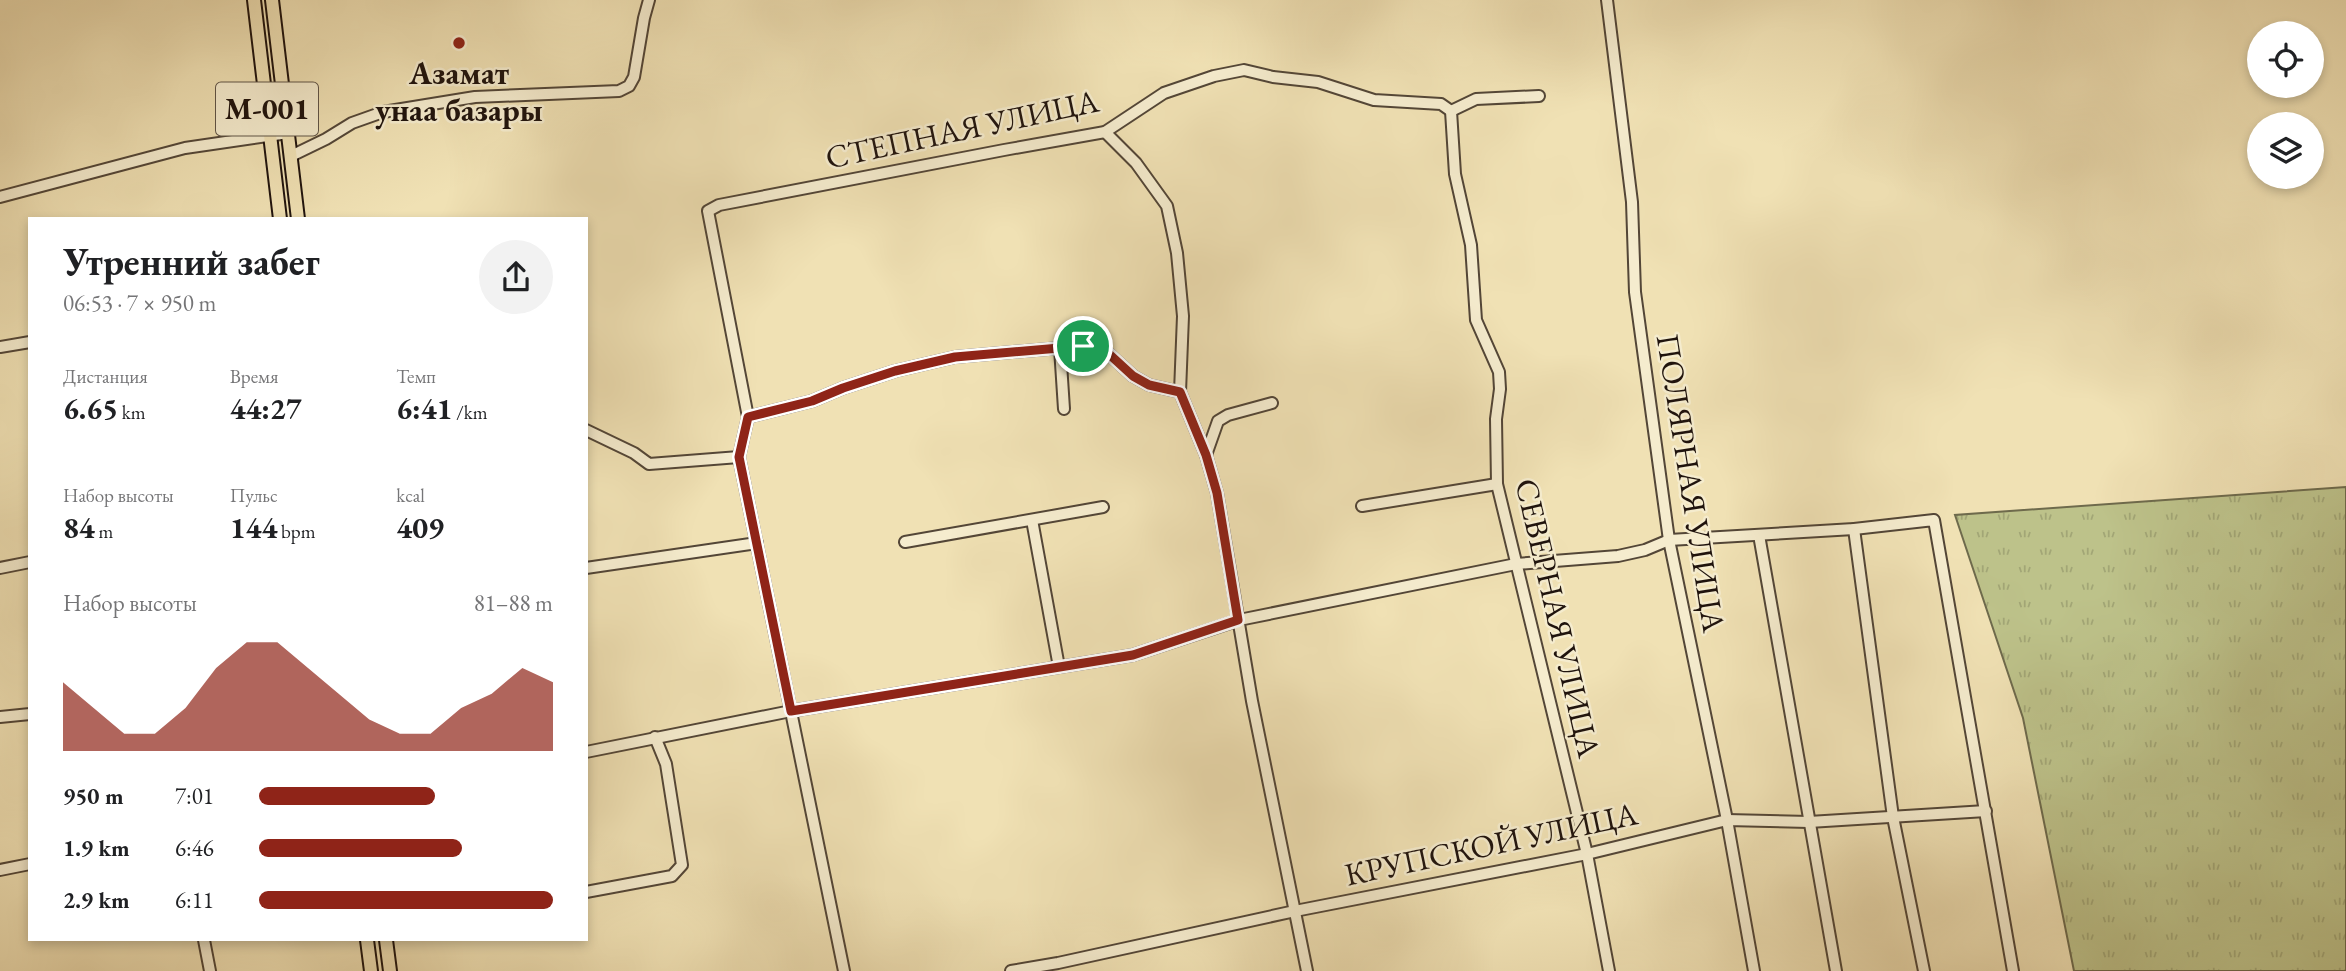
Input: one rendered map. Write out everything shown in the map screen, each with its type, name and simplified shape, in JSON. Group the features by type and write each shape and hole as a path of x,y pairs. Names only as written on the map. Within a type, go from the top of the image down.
{"main road":[{"name":"M-001","path":"254,0 280,217"},
{"name":"M-001","path":"272,0 298,217"},
{"path":"367,941 371,971"},
{"path":"386,941 390,971"}],"street":[{"path":"291,156 352,123 383,112 475,97 618,91 629,86 634,77 649,0"},
{"name":"ПОЛЯРНАЯ УЛИЦА","path":"1607,0 1633,202 1634,292 1669,540 1727,820 1754,971"},
{"name":"СТЕПНАЯ УЛИЦА","path":"748,417 709,223 708,211 719,205 1105,132 1164,93 1214,76 1244,70 1273,77 1318,82 1374,100 1441,104 1451,111"},
{"path":"1451,111 1476,99 1539,96"},
{"name":"СЕВЕРНАЯ УЛИЦА","path":"1451,111 1455,174 1471,245 1476,320 1499,373 1496,419 1497,484 1587,854 1609,971"},
{"path":"1105,132 1136,163 1167,206 1177,253 1183,316 1180,392 1206,455 1217,493 1252,701 1307,971"},
{"path":"0,197 185,148 288,133"},
{"path":"0,347 28,342"},
{"path":"844,971 739,457 748,417 812,401 895,371 955,357 1083,346 1109,354 1133,376 1149,385 1180,392"},
{"path":"1060,348 1064,409"},
{"path":"1206,455 1218,421 1228,415 1272,404"},
{"path":"588,431 634,453 649,464 739,457"},
{"path":"1362,506 1497,484"},
{"path":"905,542 1103,507"},
{"path":"1032,520 1059,667"},
{"path":"588,752 791,711 1133,655 1238,620 1516,564 1618,556 1645,550 1669,540 1854,529 1934,520 2012,971"},
{"path":"1854,529 1893,817 1924,971"},
{"path":"1759,535 1836,971"},
{"path":"588,568 757,542"},
{"path":"0,568 28,562"},
{"path":"0,717 28,713"},
{"path":"588,892 672,876 682,865 666,764 655,737"},
{"name":"КРУПСКОЙ УЛИЦА","path":"1011,971 1294,911 1587,854 1727,820 1809,822 1986,811"},
{"path":"0,870 28,864"},
{"path":"204,941 211,971"}],"green space":[{"path":"2346,487 2346,971 2074,971 2023,718 1955,515"}],"place":[{"name":"Азамат унаа базары","path":"459,43"}],"route":[{"path":"1083,346 1109,354 1133,376 1149,385 1180,392 1206,455 1217,493 1238,620 1133,655 791,711 739,457 748,417 812,401 895,371 955,357 1083,346"}]}
